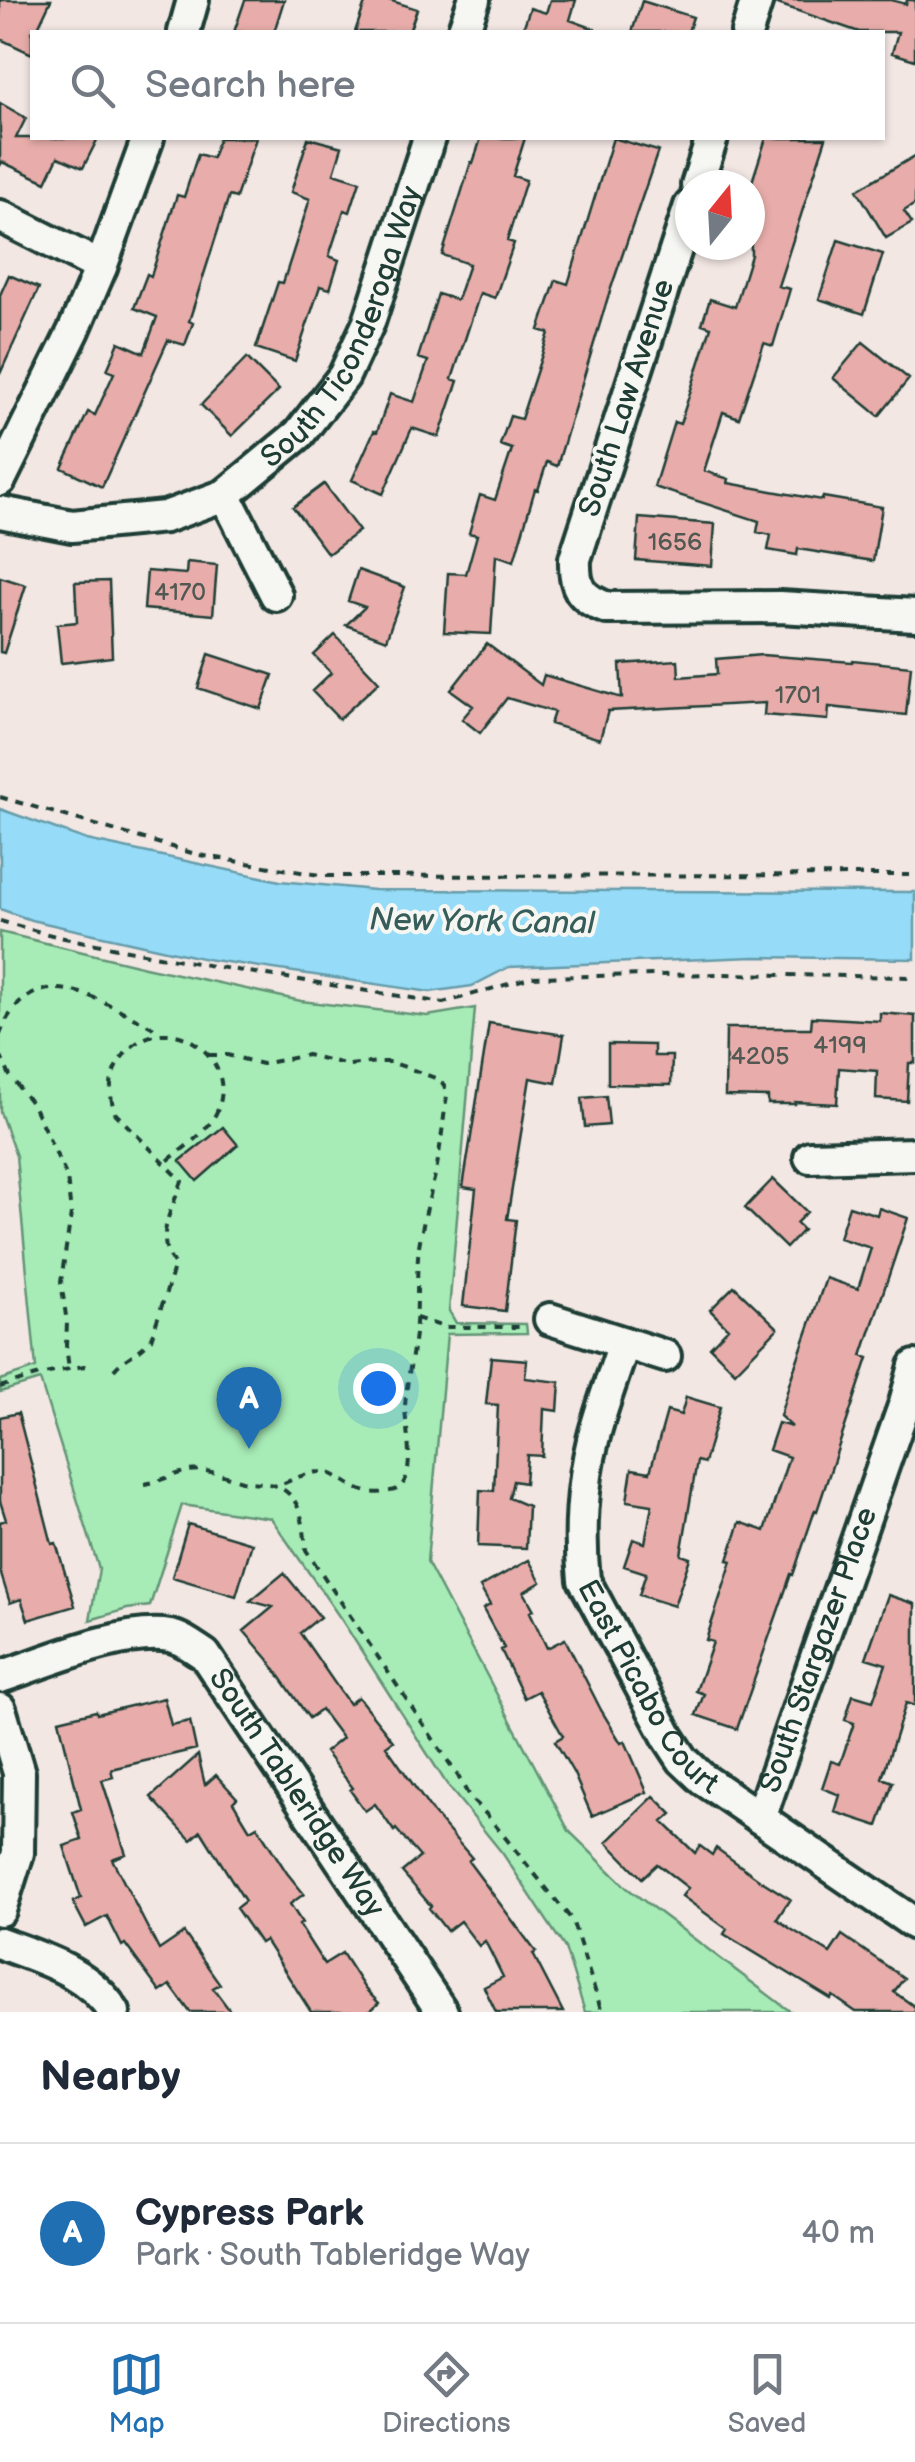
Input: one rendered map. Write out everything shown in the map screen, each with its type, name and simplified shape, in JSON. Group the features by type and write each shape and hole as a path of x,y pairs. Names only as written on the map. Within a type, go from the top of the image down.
{"street":[{"path":"465,30 474,0"},
{"path":"747,30 757,0"},
{"path":"0,480 102,267 147,140"},
{"name":"South Ticonderoga Way","path":"0,512 72,526 166,517 225,494 299,434 344,376 368,322 428,140"},
{"path":"702,170 711,140"},
{"path":"0,216 102,267"},
{"name":"South Law Avenue","path":"675,252 575,559 574,576 580,591 591,602 607,608 780,607 915,614"},
{"name":"South Ticonderoga Way","path":"225,494 276,595"},
{"path":"810,1156 915,1154"},
{"path":"540,1323 665,1356"},
{"name":"East Picabo Court","path":"624,1343 588,1462 581,1551 584,1580 683,1760 702,1778 915,1924"},
{"name":"South Stargazer Place","path":"760,1818 915,1366"},
{"name":"South Tableridge Way","path":"0,1677 143,1634 175,1636 205,1655 442,2012"},
{"path":"0,1709 19,1773 18,1853 0,1910"},
{"path":"0,1944 79,1976 106,1999 114,2012"}],"path":[{"path":"0,797 199,855 325,876 915,876"},
{"path":"0,920 59,937 212,966 443,1003 532,977 915,977"},
{"path":"0,1036 18,1004 43,988 90,996 152,1026 157,1034"},
{"path":"114,1370 150,1339 175,1265 164,1248 163,1238 182,1181 115,1113 110,1088 113,1074 128,1050 157,1034 192,1040 209,1055 221,1080 216,1112 206,1128 165,1163"},
{"path":"144,1484 176,1474 207,1471 277,1486 328,1472 351,1487 374,1493 399,1488 408,1470 405,1411 416,1318 416,1278 436,1170 446,1096 444,1085 438,1079 391,1062 349,1065 307,1054 262,1064 227,1055 209,1055"},
{"path":"0,1055 10,1076 34,1107 67,1177 71,1214 61,1281 69,1369"},
{"path":"416,1318 444,1327 540,1323"},
{"path":"0,1387 39,1375 89,1367"},
{"path":"277,1486 303,1515 306,1550 470,1798 572,1920 602,2012"}],"green space":[{"path":"0,932 301,1001 427,1016 475,1008 449,1311 456,1323 526,1324 527,1333 447,1334 427,1562 569,1831 627,1888 791,2012 585,2012 565,1948 503,1854 448,1786 271,1518 182,1505 150,1606 90,1620 99,1569 40,1380 0,1392 0,1380 36,1368 16,1156 0,1112"}],"water":[{"name":"New York Canal","path":"0,809 87,840 280,881 374,890 915,892 915,959 754,957 509,967 472,986 430,992 206,959 31,920 0,909"}],"building":[{"path":"0,0 51,0 37,30 30,30 30,53 0,39"},
{"path":"245,0 284,0 275,30 235,30"},
{"path":"366,0 389,0 417,9 410,30 356,30"},
{"path":"550,0 576,0 570,20 595,30 523,30 530,8 546,13"},
{"path":"891,0 906,4 907,0 915,0 915,60 892,53 898,32 853,30 775,3"},
{"path":"642,1 693,17 689,30 633,30"},
{"path":"0,103 26,118 16,138 97,140 83,168 58,157 46,182 2,162 0,166"},
{"path":"218,140 255,140 236,198 229,196 185,345 168,340 102,487 62,468 88,412 95,415 114,373 107,370 119,342 144,353 157,317 134,308 147,274 151,276 177,195 184,197 198,154 212,158"},
{"path":"307,140 342,147 334,173 360,181 350,212 344,210 329,256 339,260 330,289 320,286 295,361 256,348 278,282 283,283 310,199 291,192"},
{"path":"480,140 524,140 513,176 526,180 507,241 514,243 495,298 480,293 452,379 458,381 439,437 412,428 383,494 352,480 374,431 377,432 390,394 414,402 428,361 418,358 438,294 457,300 469,264 442,255"},
{"path":"612,140 658,151 608,297 557,466 547,462 514,561 496,555 491,634 444,632 448,573 466,574 477,535 469,533 480,495 495,500 512,449 500,445 510,416 521,419 549,333 539,330 556,280 568,284"},
{"path":"765,140 825,140 778,286 790,289 773,346 764,343 739,418 723,412 704,471 729,479 728,483 882,507 873,561 798,549 797,555 768,550 771,535 757,532 759,521 654,487 674,422 680,424 711,327 702,324 710,299 735,307 749,260 765,260 765,170 756,170"},
{"path":"915,156 915,204 904,211 912,223 886,238 857,190"},
{"path":"838,240 883,254 864,314 819,299"},
{"path":"9,275 39,288 0,374 0,295"},
{"path":"863,342 909,379 879,416 833,378"},
{"path":"247,358 279,390 232,436 201,405"},
{"path":"324,484 359,531 328,554 293,507"},
{"path":"639,518 715,524 712,566 636,560"},
{"path":"187,562 217,565 213,615 144,609 147,571 186,574"},
{"path":"358,570 405,587 386,640 346,625 365,607 348,601"},
{"path":"0,577 26,585 4,653 0,652"},
{"path":"109,581 112,657 61,663 57,624 77,622 75,582"},
{"path":"335,635 379,682 339,719 312,691 331,673 314,655"},
{"path":"487,644 541,685 544,675 622,698 620,664 678,660 679,677 717,674 716,659 762,655 911,666 906,715 829,707 828,720 764,715 765,703 608,711 600,739 550,724 554,712 507,698 480,733 462,719 473,706 451,690"},
{"path":"209,654 273,675 261,709 198,688"},
{"path":"880,1013 915,1016 915,1063 909,1063 907,1101 876,1099 877,1071 839,1068 837,1104 768,1104 768,1097 725,1096 726,1028 811,1028 812,1017 880,1021"},
{"path":"489,1023 564,1035 556,1083 530,1078 507,1219 516,1220 505,1311 463,1306 476,1189 463,1187"},
{"path":"608,1044 654,1045 654,1056 672,1056 671,1085 608,1084"},
{"path":"606,1096 609,1125 585,1127 582,1098"},
{"path":"223,1127 238,1145 197,1181 180,1161"},
{"path":"773,1179 807,1212 796,1223 803,1230 786,1248 745,1208"},
{"path":"849,1206 877,1215 879,1208 908,1218 862,1356 868,1358 817,1511 737,1729 696,1715 704,1694 696,1691 713,1642 706,1640 732,1561 728,1560 740,1522 765,1531 789,1457 769,1450 778,1423 792,1427 780,1416 826,1278 858,1289 871,1248 839,1238"},
{"path":"734,1286 778,1328 735,1372 710,1347 728,1328 710,1310"},
{"path":"491,1357 527,1360 525,1378 560,1382 558,1411 544,1409 542,1456 527,1455 525,1483 513,1481 509,1498 528,1506 526,1548 478,1546 480,1490 494,1491 498,1405 486,1404"},
{"path":"686,1397 720,1407 704,1463 697,1461 681,1555 690,1558 674,1606 639,1595 646,1573 624,1566 633,1539 645,1543 652,1505 627,1501 632,1469 650,1472 667,1411 681,1415"},
{"path":"18,1413 52,1544 56,1543 75,1606 28,1620 21,1599 10,1603 0,1571 0,1522 6,1520 0,1501 0,1417"},
{"path":"188,1524 252,1543 236,1596 172,1577"},
{"path":"529,1560 541,1582 524,1592 547,1648 565,1639 601,1710 621,1743 625,1741 647,1792 592,1816 555,1741 563,1736 538,1691 524,1698 483,1609 490,1605 480,1587"},
{"path":"284,1573 320,1617 300,1633 349,1704 358,1697 393,1741 386,1746 433,1813 472,1858 468,1861 536,1952 533,1954 563,2012 496,2012 484,1987 503,1977 485,1941 479,1946 460,1921 447,1931 429,1908 402,1872 420,1857 375,1804 365,1811 325,1752 342,1738 321,1710 309,1718 244,1631 273,1607 250,1601"},
{"path":"888,1595 915,1604 915,1706 906,1703 882,1778 893,1782 878,1826 835,1812 840,1795 822,1788 831,1761 840,1764 854,1723 845,1720 853,1695 873,1701 886,1664 866,1658"},
{"path":"164,1698 171,1725 190,1721 196,1749 111,1769 113,1777 102,1780 126,1854 112,1859 159,1950 184,1933 220,1984 213,1988 231,2012 190,2012 170,1985 160,1992 125,1944 122,1946 107,1916 86,1927 73,1902 81,1898 64,1846 82,1840 73,1812 81,1809 59,1720"},
{"path":"198,1755 205,1785 216,1775 237,1798 233,1802 250,1830 257,1826 304,1894 290,1904 324,1964 342,1953 379,2003 369,2012 311,2012 265,1940 260,1943 236,1908 245,1901 201,1831 191,1840 151,1797"},
{"path":"654,1796 672,1814 663,1822 695,1853 700,1846 712,1855 716,1848 790,1899 777,1919 830,1953 842,1935 904,1978 894,1992 915,2007 915,2012 856,2012 724,1934 727,1929 682,1896 688,1888 657,1864 642,1878 607,1842"}],"place":[{"name":"Cypress Park","path":"249,1449"}]}
